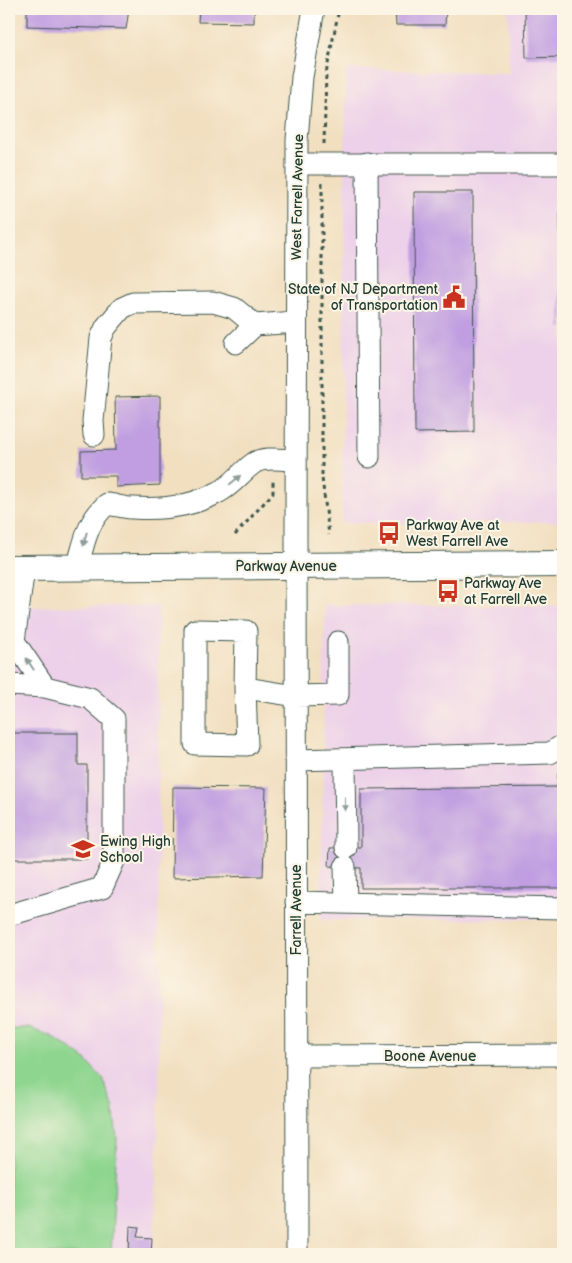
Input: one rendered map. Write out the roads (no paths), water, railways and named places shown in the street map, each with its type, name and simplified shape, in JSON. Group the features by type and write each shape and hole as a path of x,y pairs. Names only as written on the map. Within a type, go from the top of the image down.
{"main road":[{"name":"Parkway Avenue","path":"17,568 563,564"}],"street":[{"name":"West Farrell Avenue","path":"296,566 297,140 302,77 314,9"},
{"path":"366,163 369,457"},
{"path":"297,164 563,164"},
{"path":"94,434 93,421 101,338 106,328 122,308 134,303 213,302 234,308 255,325"},
{"path":"236,343 255,325 296,322"},
{"path":"77,567 88,527 97,513 107,504 132,508 163,508 192,503 219,492 231,484 255,462 274,459 296,460"},
{"name":"Farrell Avenue","path":"296,566 297,1254"},
{"path":"17,568 12,644 45,687"},
{"path":"195,630 246,631 245,688 246,745 195,744 195,630"},
{"path":"245,688 296,696 338,695 338,642"},
{"path":"9,685 45,687 90,698 114,720 114,861 102,888 9,915"},
{"path":"296,760 550,753 563,745"},
{"path":"345,760 346,903"},
{"path":"296,902 563,908"},
{"name":"Boone Avenue","path":"297,1056 563,1055"}],"place":[{"name":"State of NJ Department of Transportation","path":"454,297"},
{"name":"Parkway Ave at West Farrell Ave","path":"389,533"},
{"name":"Parkway Ave at Farrell Ave","path":"448,591"},
{"name":"Ewing High School","path":"83,849"}]}
